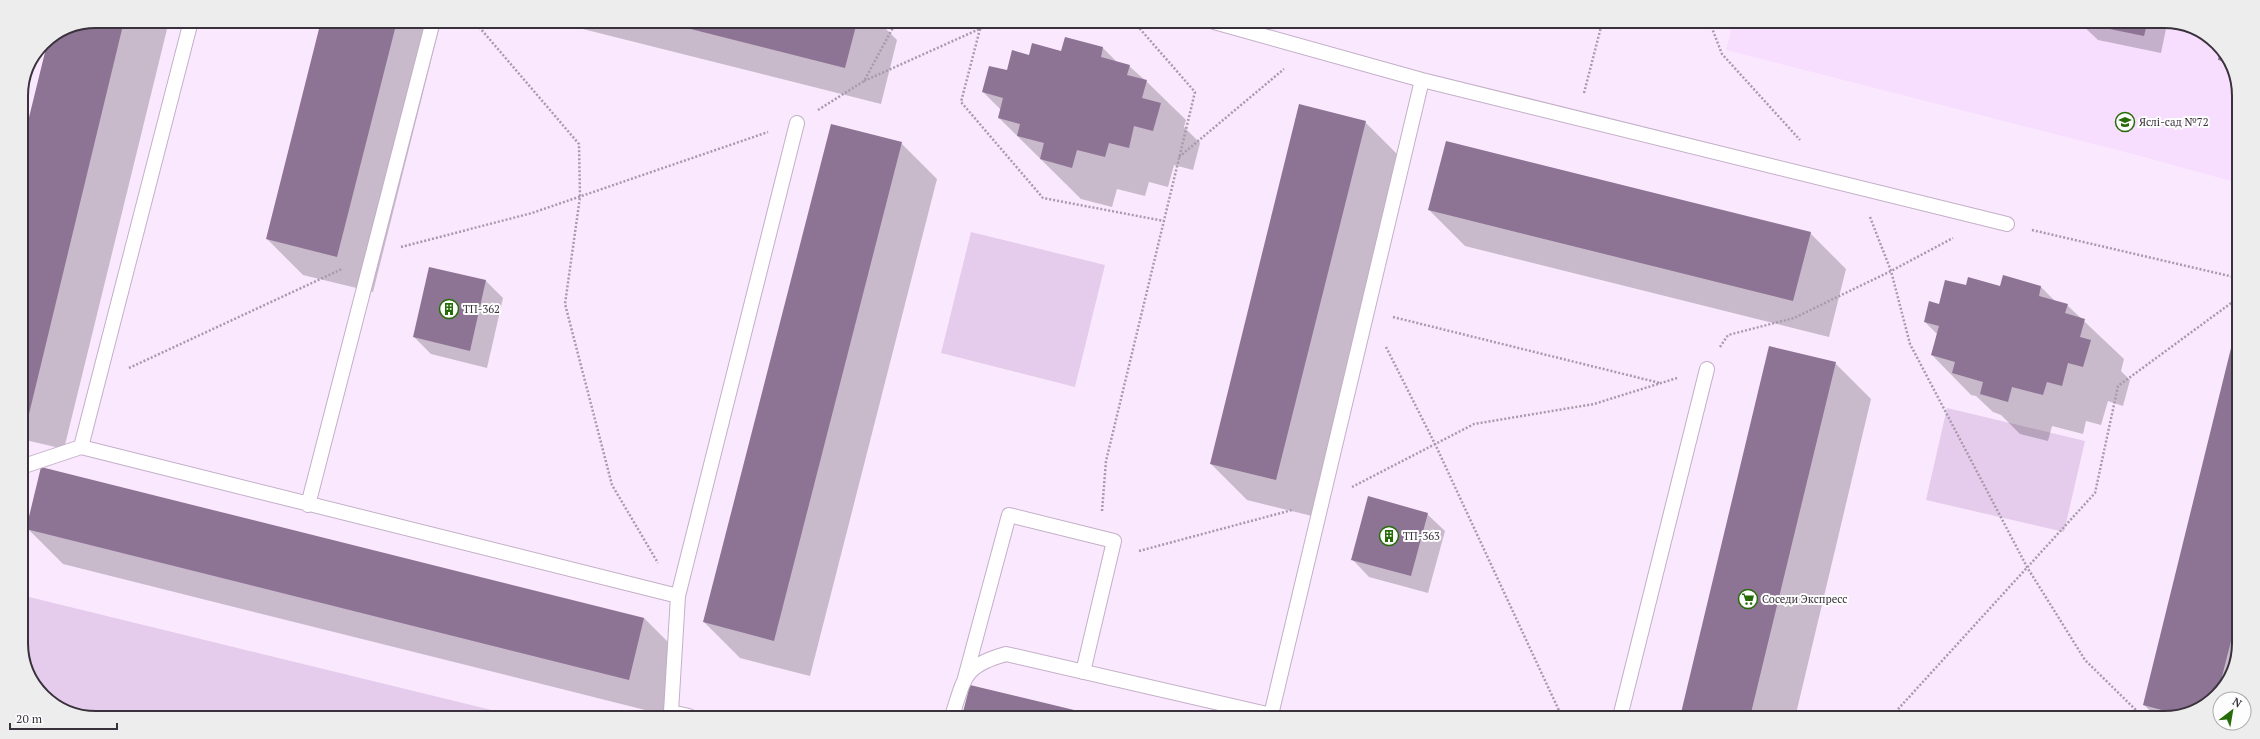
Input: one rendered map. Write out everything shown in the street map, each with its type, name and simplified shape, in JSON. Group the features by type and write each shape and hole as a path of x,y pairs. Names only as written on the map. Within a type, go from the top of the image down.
{"lane":[{"path":"81,448 189,28"},
{"path":"308,505 431,28"},
{"path":"1235,28 1422,80 2007,224"},
{"path":"1275,711 1321,503 1422,80"},
{"path":"671,711 678,596 797,123"},
{"path":"1622,711 1707,369"},
{"path":"28,465 81,448 678,596"},
{"path":"954,711 964,679 1009,515 1114,541 1083,672"},
{"path":"964,679 984,660 1006,654 1252,711"}],"path":[{"path":"479,28 578,144 580,196 565,304 612,485 678,596"},
{"path":"864,81 893,28"},
{"path":"98,383 373,254 532,213 797,123 864,81 980,28"},
{"path":"980,28 961,102 1043,198 1164,221"},
{"path":"1100,538 1106,461 1195,92 1139,28"},
{"path":"1578,119 1601,28"},
{"path":"1712,28 1722,54 1800,140"},
{"path":"1179,158 1309,49"},
{"path":"1859,188 1891,271 1910,344 2027,567 2085,660 2137,711"},
{"path":"1110,558 1321,503 1474,424 1594,404 1707,369 1728,336 1794,318 1891,271 1987,219"},
{"path":"2007,224 2232,277"},
{"path":"1896,711 2095,493 2118,386 2232,302"},
{"path":"1367,311 1661,383"},
{"path":"1367,311 1435,444 1559,711"}],"shaded area":[{"name":"Яслі-сад №72","path":"1732,28 2164,28 2181,30 2190,33 2209,45 2218,55 2227,70 2232,92 2232,181 2133,154 1726,50"},
{"path":"971,232 1105,265 1075,387 941,353"},
{"path":"1947,408 2085,441 2064,532 1926,500"},
{"path":"28,597 496,711 96,711 79,709 66,704 51,694 37,677 29,656"}],"building":[{"path":"122,28 29,414 28,414 28,121 45,52 48,48 70,33 83,29"},
{"path":"319,28 395,28 337,257 266,239"},
{"path":"687,28 855,28 845,68"},
{"path":"2105,28 2146,28 2144,36"},
{"path":"1065,37 1103,47 1101,57 1130,65 1127,75 1147,80 1142,98 1161,103 1153,131 1134,126 1129,148 1109,143 1105,157 1077,150 1072,168 1040,159 1044,143 1017,136 1020,124 998,118 1003,98 982,92 989,66 1007,70 1012,50 1029,55 1032,43 1061,51"},
{"path":"1299,104 1366,121 1276,480 1210,464"},
{"path":"831,124 902,142 774,641 703,622"},
{"path":"1446,141 1811,232 1793,301 1428,210"},
{"name":"ТП-362","path":"429,267 486,280 470,351 413,337"},
{"path":"2003,275 2041,286 2039,296 2068,304 2065,313 2085,319 2080,337 2091,340 2083,367 2068,363 2062,386 2047,382 2043,395 2012,387 2008,402 1980,394 1983,382 1952,373 1955,362 1931,355 1939,326 1924,322 1929,301 1939,304 1945,280 1966,285 1968,277 2000,286"},
{"path":"2232,344 2232,637 2221,679 2215,688 2194,704 2165,711 2143,705"},
{"path":"1769,346 1836,362 1751,711 1681,711"},
{"path":"41,467 644,618 629,680 28,530 28,521"},
{"name":"ТП-363","path":"1368,496 1428,513 1411,576 1351,560"},
{"path":"970,685 1078,711 963,711"}],"place":[{"name":"Яслі-сад №72","path":"2125,122"},
{"name":"ТП-362","path":"449,309"},
{"name":"ТП-363","path":"1389,536"},
{"name":"Соседи Экспресс","path":"1748,599"}]}
